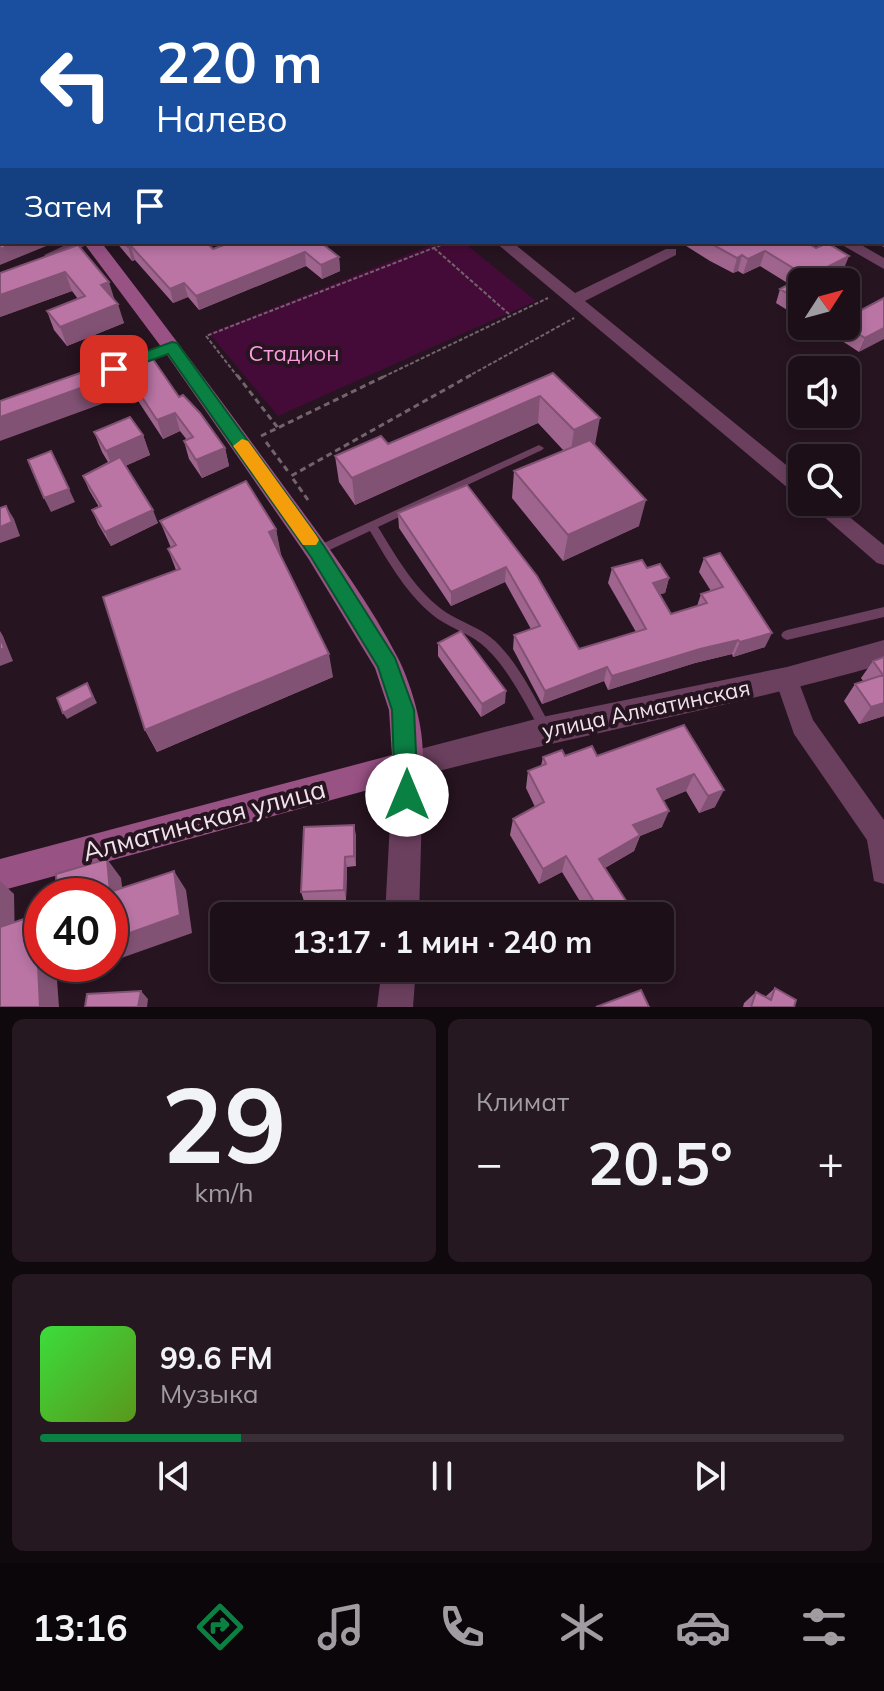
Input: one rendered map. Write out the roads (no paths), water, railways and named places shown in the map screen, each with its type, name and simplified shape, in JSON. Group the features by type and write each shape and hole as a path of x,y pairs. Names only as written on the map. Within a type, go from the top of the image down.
{"main road":[{"path":"91,244 172,347 291,514 387,664 403,710 408,765"},
{"name":"Алматинская улица","path":"0,875 408,765"}],"street":[{"path":"43,258 83,244"},
{"path":"505,244 788,477"},
{"path":"849,244 884,264"},
{"path":"575,301 671,252"},
{"path":"834,516 884,557"},
{"name":"улица Алматинская","path":"408,765 547,729 787,679 884,652"},
{"path":"787,679 803,726 882,840 884,871"},
{"path":"403,902 408,765"},
{"path":"395,1007 398,982"}],"lane":[{"path":"86,380 172,347"},
{"path":"317,551 539,448"},
{"path":"372,526 419,596 441,616 464,625 491,645 547,729"},
{"path":"787,635 884,612"}],"park label":[{"name":"Стадион","path":"294,353"}]}
